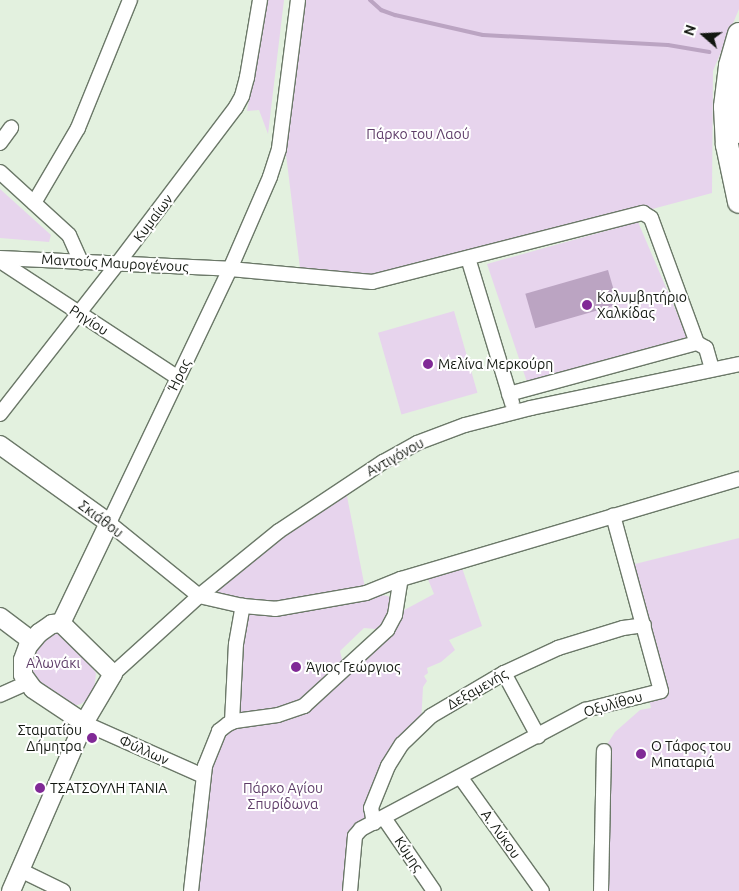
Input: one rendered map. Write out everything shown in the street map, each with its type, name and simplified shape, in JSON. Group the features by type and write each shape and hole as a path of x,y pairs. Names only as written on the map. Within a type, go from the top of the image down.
{"main road":[{"path":"739,34 730,66 725,107 727,145 739,202"}],"street":[{"path":"34,203 78,128 130,0"},
{"name":"Κυμαίων","path":"0,414 118,263 242,96 260,0"},
{"name":"Ήρας","path":"61,623 230,268 270,177 279,149 298,0"},
{"path":"739,84 737,105 739,136"},
{"path":"0,143 11,128"},
{"path":"0,172 69,235 81,262"},
{"name":"Μαντούς Μαυρογένους","path":"0,260 230,268 372,282 639,213 646,214 653,222 697,343"},
{"path":"468,258 514,412"},
{"name":"Ρηγίου","path":"0,260 178,378"},
{"path":"509,394 697,343 706,348 712,369"},
{"name":"Αντιγόνου","path":"113,674 199,596 279,531 383,462 442,432 514,412 739,364"},
{"name":"Σκιάθου","path":"0,445 108,523 199,596"},
{"path":"199,596 243,606 274,609 366,593 401,579 739,479"},
{"name":"Οξυλίθου","path":"350,891 355,836 361,829 461,778 585,710 661,691 613,516"},
{"path":"192,891 204,776 214,740 221,728 232,722 278,715 304,706 387,630 395,616 401,579"},
{"path":"232,722 236,644 243,606"},
{"path":"0,617 31,640"},
{"path":"11,891 84,723 113,674 61,623 45,628 31,640 23,660 23,675 27,683 84,723"},
{"name":"Δεξαμενής","path":"379,820 371,808 378,787 388,766 416,728 459,698 504,673 558,648 623,628 644,625"},
{"path":"504,673 538,736"},
{"path":"0,694 27,683"},
{"name":"Φύλλων","path":"84,723 204,776"},
{"path":"601,891 604,751"},
{"name":"Α. Λύκου","path":"461,778 542,891"},
{"name":"Κύμης","path":"379,820 434,891"},
{"path":"20,870 63,891"}],"green space":[{"path":"267,0 284,0 268,134 259,110 247,111"},
{"name":"Πάρκο του Λαού","path":"298,0 739,0 739,9 713,71 712,193 403,276 301,276 282,122"},
{"path":"0,189 51,235 49,242 0,238"},
{"name":"Κολυμβητήριο Χαλκίδας","path":"638,222 691,346 528,385 487,264"},
{"name":"Μελίνα Μερκούρη","path":"454,311 477,393 401,414 378,333"},
{"name":"Πάρκο Αγίου Σπυρίδωνα","path":"345,486 366,593 388,596 394,603 395,615 434,594 425,572 460,562 482,626 449,640 455,650 441,662 427,668 428,673 424,676 427,681 423,687 421,724 371,807 374,823 361,829 350,891 191,891 202,785 228,724 243,606 199,596","holes":["364,628 387,630 344,668 340,651"]},
{"path":"739,538 739,891 601,891 606,746 615,732 640,710 651,708 648,694 660,691 627,566"},
{"name":"Αλωνάκι","path":"49,629 66,634 96,673 94,691 81,704 73,706 35,684 25,667"}],"shaded area":[{"path":"608,270 618,305 535,328 525,294"}],"waterway":[{"path":"370,0 381,10 395,15 483,35 668,45 709,52"}],"place":[{"name":"Κολυμβητήριο Χαλκίδας","path":"587,305"},
{"name":"Μελίνα Μερκούρη","path":"428,364"},
{"name":"Άγιος Γεώργιος","path":"296,667"},
{"name":"Σταματίου Δήμητρα","path":"92,738"},
{"name":"Ο Τάφος του Μπαταριά","path":"641,754"},
{"name":"ΤΣΑΤΣΟΥΛΗ ΤΑΝΙΑ","path":"40,788"}]}
